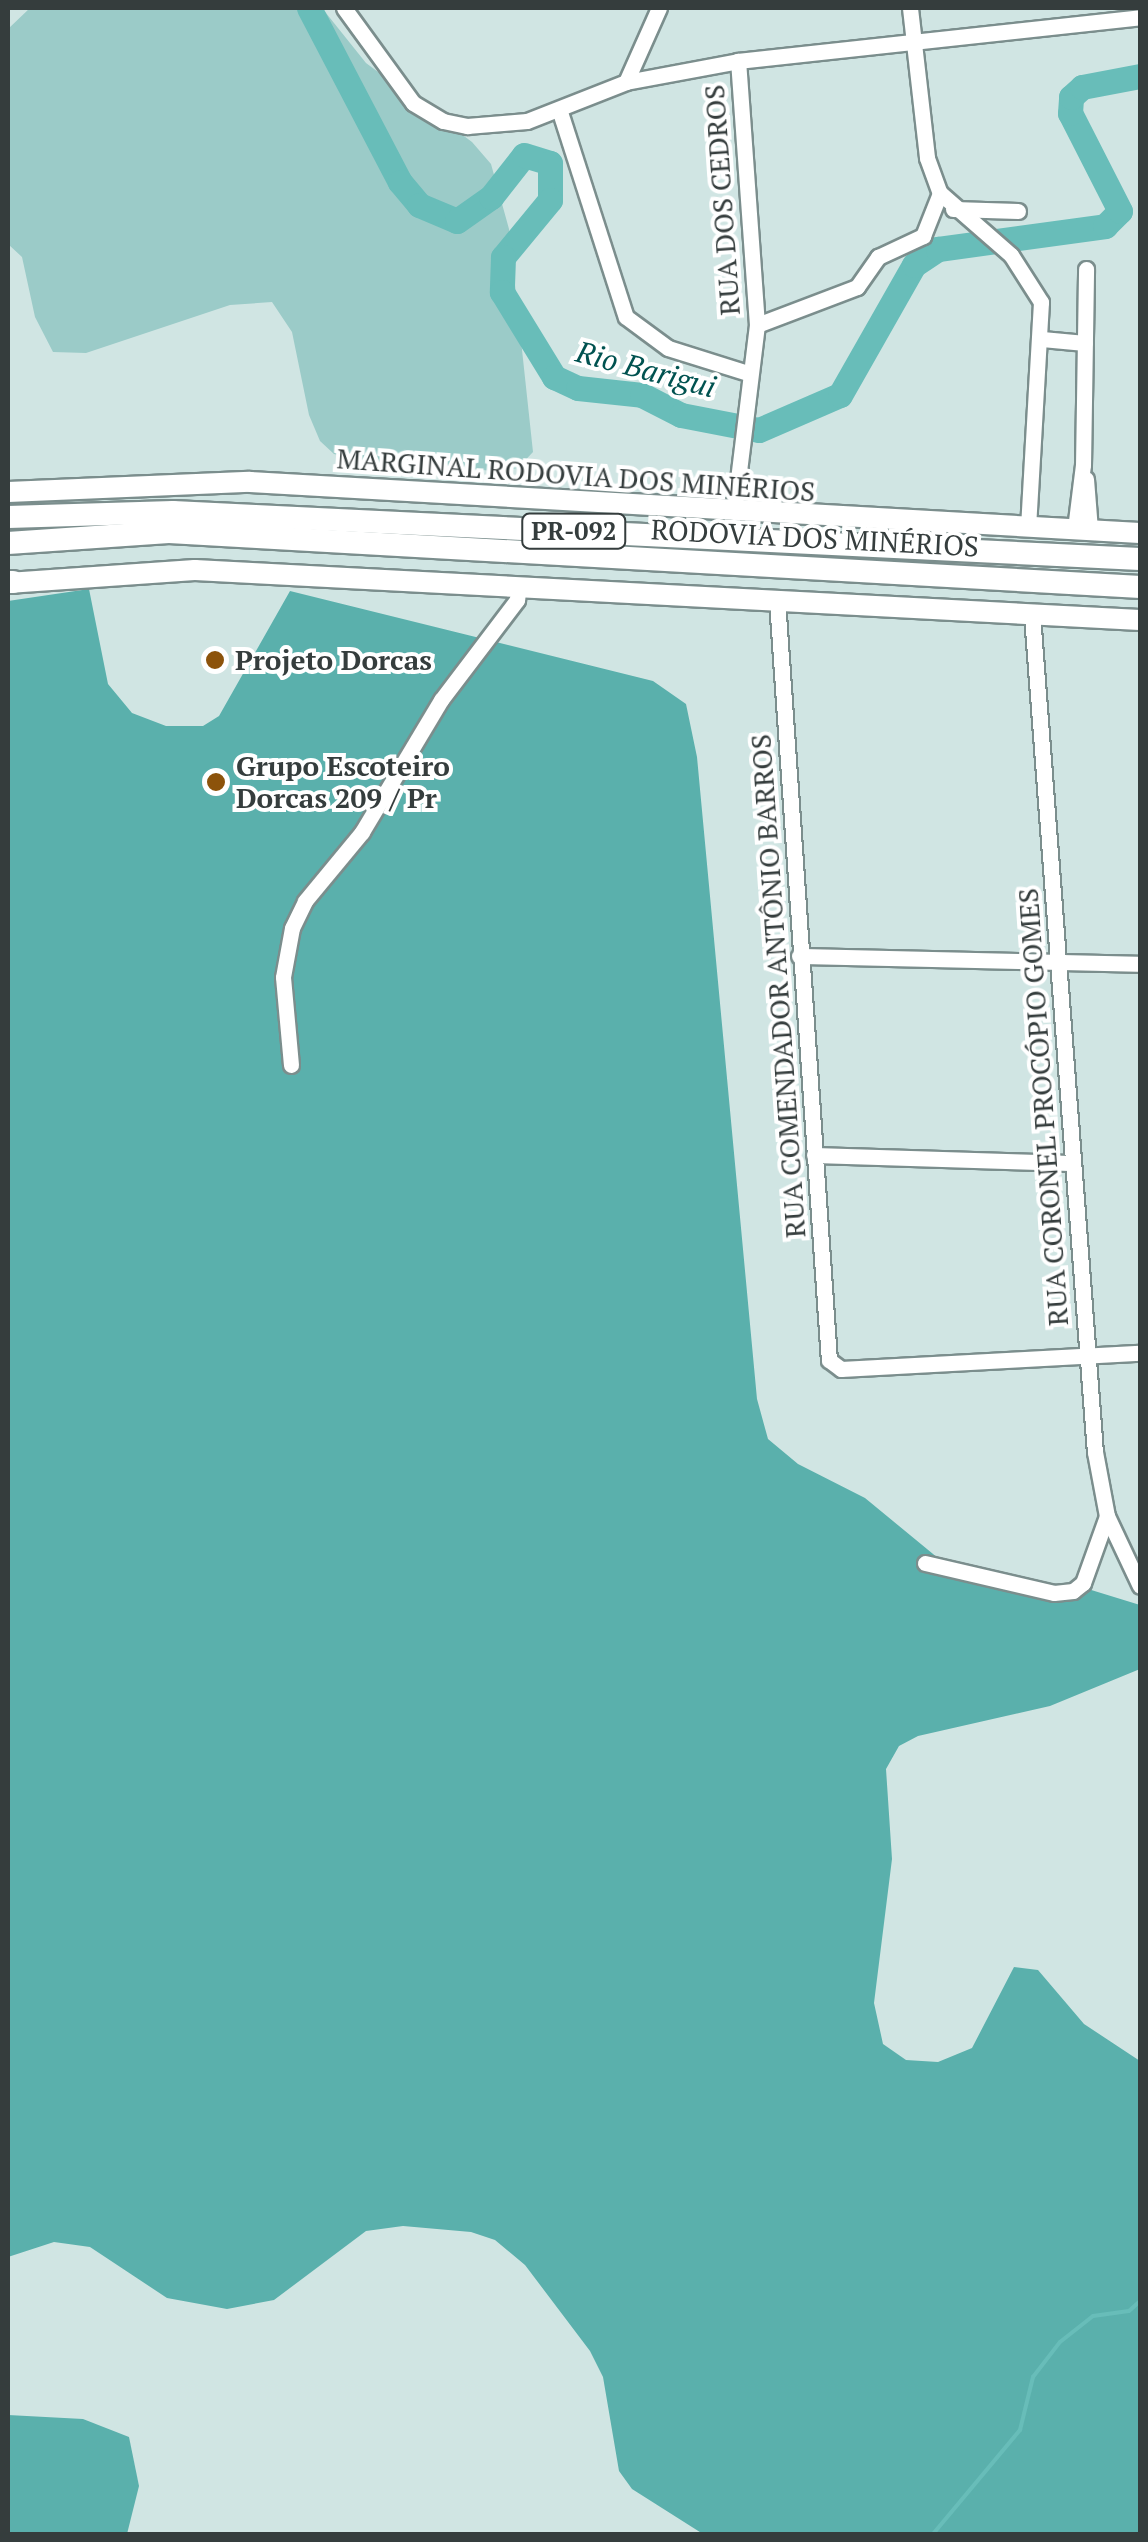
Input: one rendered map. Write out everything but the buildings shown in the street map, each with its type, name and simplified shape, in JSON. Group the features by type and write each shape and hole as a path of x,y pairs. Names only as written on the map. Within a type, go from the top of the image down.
{"main road":[{"name":"MARGINAL RODOVIA DOS MINÉRIOS","path":"8,492 250,482 1140,534"},
{"name":"RODOVIA DOS MINÉRIOS","path":"8,517 174,512 1140,560"},
{"name":"RODOVIA DOS MINÉRIOS","path":"8,543 169,532 1140,586"},
{"path":"9,582 161,569 1140,620"}],"street":[{"path":"344,8 413,103 443,121 497,124 560,112 626,82 738,62 1140,17"},
{"path":"626,82 659,8"},
{"path":"910,8 926,158 940,193 952,209 1011,255 1041,302 1042,339 1028,528"},
{"name":"RUA DOS CEDROS","path":"734,512 738,444 756,326 738,62"},
{"path":"560,112 626,316 675,351 748,373"},
{"path":"756,326 857,287 878,257 923,236 940,193"},
{"path":"952,209 1018,211"},
{"path":"1082,530 1086,269"},
{"path":"1042,339 1085,344"},
{"path":"291,1065 283,977 292,928 305,901 362,832 450,686 517,600 520,585"},
{"name":"RUA COMENDADOR ANTÔNIO BARROS","path":"777,600 799,956 833,1368 1086,1356"},
{"name":"RUA CORONEL PROCÓPIO GOMES","path":"1032,616 1086,1356 1107,1516 1140,1586"},
{"path":"799,956 1060,966 1140,964"},
{"path":"814,1155 1070,1163"},
{"path":"1086,1356 1140,1354"},
{"path":"925,1564 1054,1593 1072,1590 1083,1583 1107,1516"}],"shaded area":[{"path":"30,8 322,8 366,63 472,142 491,164 509,229 533,452 518,468 497,471 374,463 334,454 320,441 309,415 292,332 272,302 230,305 86,353 53,352 35,317 22,257 8,244 8,29"},
{"path":"89,589 108,684 132,713 166,726 203,726 219,716 290,591 653,681 686,704 697,757 757,1399 768,1439 798,1464 865,1498 961,1577 1088,1589 1140,1605 1140,1669 1050,1706 918,1736 899,1746 886,1769 892,1859 874,2003 883,2044 906,2060 938,2062 972,2048 1014,1967 1038,1970 1084,2024 1140,2061 1140,2534 703,2534 632,2489 619,2471 603,2377 590,2351 525,2265 495,2240 471,2232 403,2226 366,2231 274,2300 227,2309 167,2298 90,2247 54,2242 8,2257 8,601"},
{"path":"8,2415 83,2419 129,2437 139,2486 127,2534 8,2534"}],"waterway":[{"name":"Rio Barigui","path":"309,8 400,182 419,205 457,221 491,197 524,155 550,163 550,200 503,257 502,292 554,377 578,388 642,395 681,415 759,430 840,395 914,265 938,249 1105,226 1120,211 1070,113 1071,97 1082,87 1140,76"},
{"path":"933,2534 1020,2430 1033,2377 1060,2342 1093,2316 1129,2311 1140,2301"}],"place":[{"name":"Projeto Dorcas","path":"215,660"},
{"name":"Grupo Escoteiro Dorcas 209 / Pr","path":"216,782"}]}
